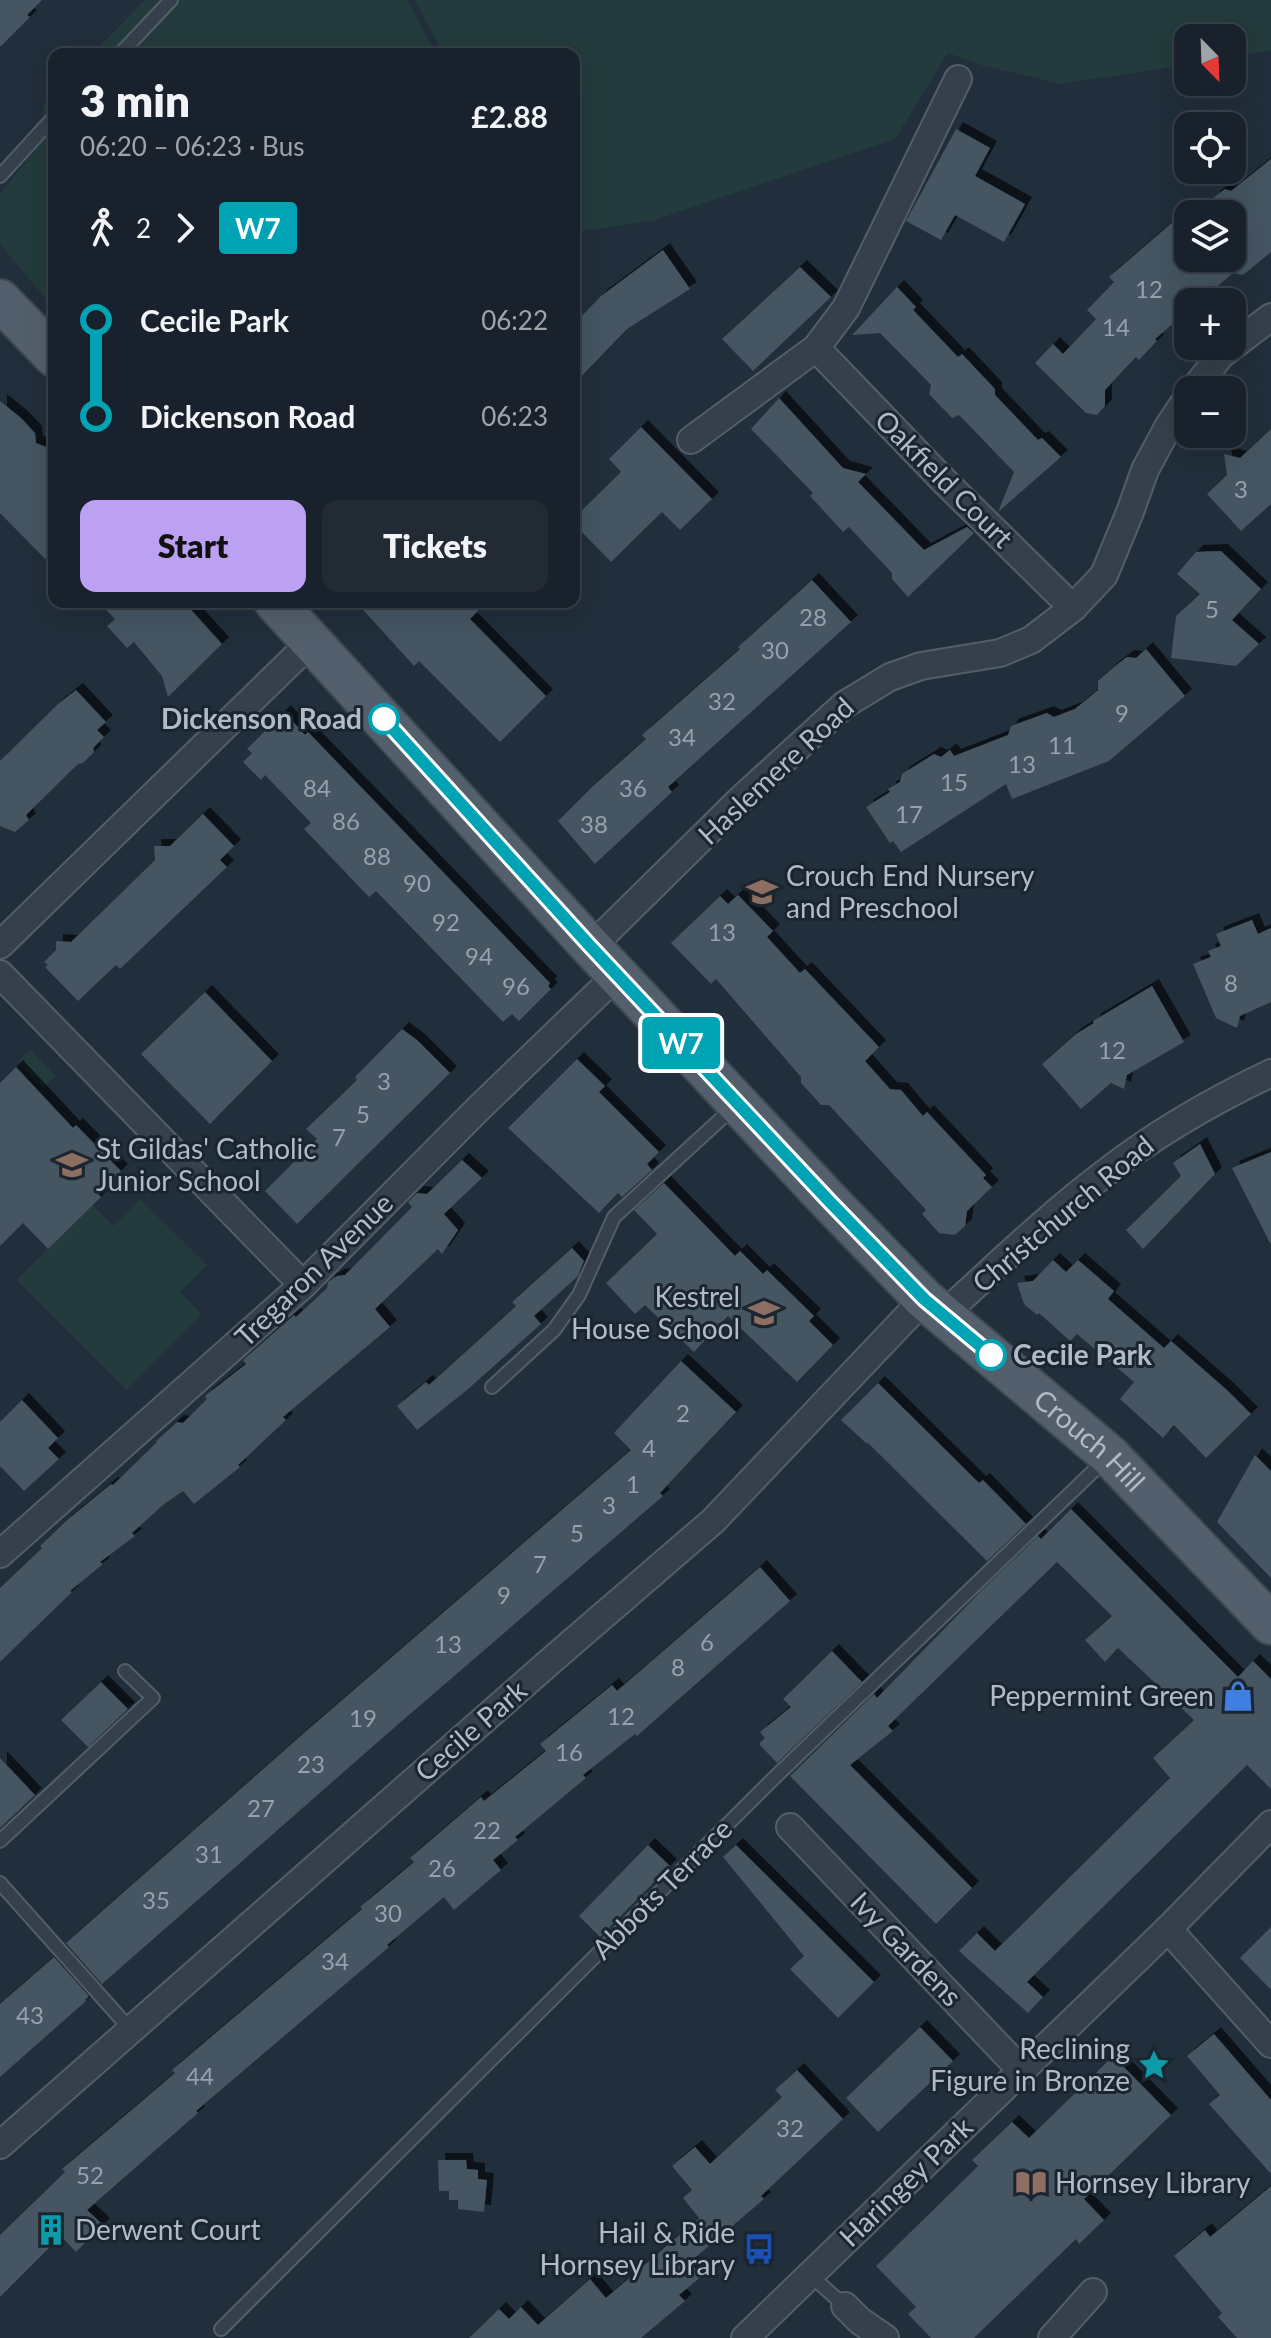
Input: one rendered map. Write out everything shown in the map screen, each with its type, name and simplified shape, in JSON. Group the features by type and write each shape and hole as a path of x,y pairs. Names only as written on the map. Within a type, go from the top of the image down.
{"main road":[{"path":"1,303 48,350"},
{"name":"Crouch Hill","path":"280,608 737,1104 934,1307 1109,1455 1271,1624"}],"street":[{"path":"691,440 816,348 846,308 958,79"},
{"path":"1204,376 1221,355 1271,317"},
{"name":"Oakfield Court","path":"816,348 944,481 1073,608"},
{"name":"Haslemere Road","path":"604,961 742,798 844,705 868,688 900,673 921,666 1000,653 1031,640 1073,608 1104,575 1145,470 1174,418"},
{"path":"0,945 311,642"},
{"name":"Tregaron Avenue","path":"5,1540 303,1285 479,1108 604,961"},
{"path":"0,974 303,1285"},
{"name":"Christchurch Road","path":"934,1307 1105,1172 1158,1135 1220,1098 1271,1073"},
{"name":"Cecile Park","path":"0,2145 713,1521 934,1307"},
{"name":"Haringey Park","path":"745,2338 1168,1929 1271,1824"},
{"name":"Ivy Gardens","path":"790,1827 1022,2071"},
{"path":"1168,1929 1271,2044"},
{"path":"1052,2338 1093,2292"},
{"path":"845,2306 885,2338"}],"lane":[{"path":"126,48 171,0"},
{"path":"0,176 48,124"},
{"path":"492,1387 554,1330 579,1295 614,1217 737,1104"},
{"name":"Abbots Terrace","path":"221,2329 771,1781 1109,1455"},
{"path":"0,1841 153,1698 125,1671"},
{"path":"0,1883 131,2030"},
{"path":"810,2275 845,2306"}],"green space":[{"path":"145,0 407,0 434,48 98,48"},
{"path":"415,0 1271,0 1271,51 1246,55 1246,24 1174,24 1174,67 1060,84 981,65 948,53 895,139 652,221 580,231 580,48 440,48"},
{"path":"48,100 48,128 42,106"},
{"path":"48,133 48,302 0,244 0,194"},
{"path":"30,1050 56,1076 43,1088 17,1062"},
{"path":"140,1199 207,1265 180,1292 202,1315 127,1390 17,1280 92,1205 113,1226"}],"building":[{"path":"0,0 42,0 0,47"},
{"path":"956,129 990,148 975,176 1025,204 1004,242 955,215 941,240 906,221"},
{"path":"1271,159 1271,252 1243,275 1233,273 1215,288 1174,288 1174,323 1105,390 1105,406 1097,415 1086,413 1035,363 1053,344 1063,354 1096,319 1087,310 1114,282 1109,277 1174,221 1174,272 1246,272 1246,200 1213,198 1225,189 1231,191 1240,184 1246,184 1246,179"},
{"path":"663,250 690,289 627,329 580,378 580,318 601,296"},
{"path":"800,267 831,297 753,371 722,339"},
{"path":"897,287 916,307 913,310 958,357 962,354 995,389 995,395 1038,440 1042,438 1061,457 998,512 1014,472 959,415 952,418 929,394 931,385 880,333 852,335"},
{"path":"779,398 843,468 866,474 858,482 924,550 967,527 974,533 908,597 892,579 892,573 849,527 843,532 810,496 813,493 751,429"},
{"path":"0,401 35,433 36,443 48,449 48,562 0,513"},
{"path":"641,427 712,499 680,530 662,512 611,562 580,530 580,512 621,472 609,459"},
{"path":"1271,429 1271,504 1241,531 1207,494 1227,475 1224,454 1240,458"},
{"path":"1221,551 1261,589 1232,620 1259,644 1236,666 1171,658 1176,616 1200,594 1177,574 1196,552"},
{"path":"812,580 851,622 668,787 672,792 595,864 558,821 646,739 642,735 740,649 738,647"},
{"path":"104,608 189,608 222,644 168,697 162,676 134,642 127,648 107,626 115,619"},
{"path":"361,608 481,608 470,619 546,696 500,742 419,661 414,666"},
{"path":"1146,649 1185,696 1109,761 1012,799 1006,784 901,852 893,841 890,843 866,807 890,792 888,789 900,782 902,774 934,754 941,757 950,750 954,756 1008,735 1011,726 1047,713 1054,717 1075,709 1098,690 1098,681 1114,667 1127,657 1136,658"},
{"path":"76,690 106,722 97,730 104,737 83,763 78,764 26,815 29,820 15,832 0,826 0,761"},
{"path":"284,712 305,735 308,732 550,983 548,986 551,989 519,1021 512,1014 503,1022 376,891 369,897 304,829 311,823 265,775 261,780 243,762 252,753 247,749"},
{"path":"203,814 234,846 220,860 227,867 120,969 116,965 78,1001 45,967 48,965 44,962 56,950 56,941 71,942 155,860 154,846 170,846"},
{"path":"738,895 773,931 767,937 800,973 805,969 879,1047 865,1061 890,1089 901,1090 923,1116 927,1112 986,1175 983,1178 992,1187 967,1211 965,1226 955,1235 939,1233 922,1214 926,1210 829,1105 821,1105 801,1083 801,1077 716,979 711,984 671,943 720,896 728,904"},
{"path":"1252,920 1258,934 1271,928 1271,1002 1240,1016 1237,1028 1216,1018 1193,964 1211,957 1208,951 1221,946 1216,934"},
{"path":"1152,986 1184,1042 1127,1075 1124,1089 1111,1083 1081,1109 1042,1064 1093,1021"},
{"path":"205,992 272,1061 210,1124 141,1054"},
{"path":"402,1029 450,1073 297,1224 265,1191 317,1139 306,1129 357,1080 355,1077"},
{"path":"577,1059 605,1086 599,1092 659,1152 647,1164 652,1170 622,1197 618,1193 599,1213 508,1128"},
{"path":"16,1067 73,1128 76,1125 121,1171 98,1194 101,1197 48,1249 23,1223 0,1246 0,1083"},
{"path":"1200,1144 1215,1174 1143,1249 1126,1230 1181,1176 1173,1163"},
{"path":"1271,1152 1271,1245 1232,1168"},
{"path":"462,1160 482,1178 444,1214 458,1230 442,1254 438,1249 375,1309 390,1327 283,1417 286,1420 238,1465 240,1467 194,1504 183,1491 163,1505 132,1533 135,1536 100,1562 103,1564 70,1591 0,1662 0,1588 66,1521 113,1485 177,1422 183,1423 207,1399 205,1396 246,1364 243,1360 294,1315 296,1317 327,1288 328,1282 345,1275 412,1207 408,1202 417,1193 427,1194"},
{"path":"664,1183 735,1256 740,1251 763,1274 767,1270 814,1316 809,1321 833,1345 797,1382 728,1316 694,1352 645,1305 635,1314 606,1283 657,1234 634,1210"},
{"path":"572,1248 584,1261 578,1276 534,1316 541,1324 417,1430 397,1406 426,1382 429,1385 516,1306 512,1302"},
{"path":"1053,1260 1066,1272 1078,1260 1114,1291 1108,1299 1164,1348 1171,1341 1251,1414 1206,1458 1174,1425 1163,1438 1120,1399 1134,1382 1077,1334 1070,1341 1024,1304 1017,1283 1033,1281"},
{"path":"681,1361 736,1412 660,1493 663,1496 102,1984 66,1943 631,1450 614,1433"},
{"path":"878,1383 979,1483 983,1480 1026,1524 987,1561 841,1420"},
{"path":"22,1400 58,1438 48,1448 59,1459 24,1491 0,1466 0,1422"},
{"path":"1255,1455 1271,1471 1271,1578 1217,1522"},
{"path":"1071,1509 1238,1677 1253,1661 1271,1679 1271,1789 1247,1765 1027,1982 1043,1997 1028,2013 959,1951 977,1933 995,1951 1170,1778 1153,1758 1194,1720 1118,1648 1105,1662 1085,1640 1112,1616 1057,1562 888,1726 893,1731 850,1765 972,1888 936,1924 790,1776 874,1694 877,1698 980,1592"},
{"path":"760,1567 790,1601 637,1736 635,1734 583,1775 586,1778 515,1837 518,1840 493,1860 501,1870 454,1910 444,1897 196,2111 198,2113 87,2210 103,2225 76,2252 61,2236 0,2297 0,2235 65,2172 62,2169 175,2073 172,2070 362,1909 360,1907 414,1862 410,1858 481,1797 484,1801 546,1751 540,1744 612,1685 617,1691"},
{"path":"832,1651 862,1682 777,1763 759,1744 765,1738 760,1732 791,1707 783,1699"},
{"path":"101,1682 128,1709 88,1747 61,1720"},
{"path":"0,1758 35,1795 0,1828"},
{"path":"648,1845 670,1866 600,1937 579,1916"},
{"path":"736,1845 874,1982 838,2018 790,1969 804,1956 723,1857"},
{"path":"1271,1927 1271,1990 1240,1958"},
{"path":"54,1957 89,1996 0,2077 0,2004"},
{"path":"920,2027 953,2061 878,2132 846,2098"},
{"path":"1214,2034 1271,2100 1271,2174 1209,2104 1220,2095 1187,2056"},
{"name":"Hornsey Library","path":"1113,2056 1171,2115 1084,2199 1104,2220 1079,2244 1076,2239 974,2338 931,2338 908,2314 916,2307 876,2266 978,2166 972,2160 1012,2122 1029,2138"},
{"path":"797,2070 843,2119 761,2196 764,2199 690,2262 702,2276 679,2295 685,2301 641,2338 469,2338 499,2309 509,2319 521,2307 538,2325 590,2279 606,2298 699,2218 683,2198 692,2190 672,2166 695,2147 710,2164 782,2097 775,2090"},
{"path":"438,2160 466,2160 467,2169 478,2170 478,2179 487,2180 484,2212 458,2209 458,2200 449,2200 449,2191 439,2191"},
{"path":"1271,2186 1271,2338 1237,2338 1218,2317 1222,2313 1174,2256 1205,2230 1210,2237"}],"bus line":[{"name":"W7","path":"384,719 591,947 830,1202 924,1299 991,1355"}],"place":[{"name":"Dickenson Road","path":"384,719"},
{"name":"Crouch End Nursery and Preschool","path":"762,892"},
{"name":"St Gildas' Catholic Junior School","path":"72,1165"},
{"name":"Kestrel House School","path":"764,1313"},
{"name":"Cecile Park","path":"991,1355"},
{"name":"Peppermint Green","path":"1238,1696"},
{"name":"Reclining Figure in Bronze","path":"1154,2065"},
{"name":"Hornsey Library","path":"1031,2183"},
{"name":"Derwent Court","path":"51,2230"},
{"name":"Hail & Ride Hornsey Library","path":"759,2249"}]}
